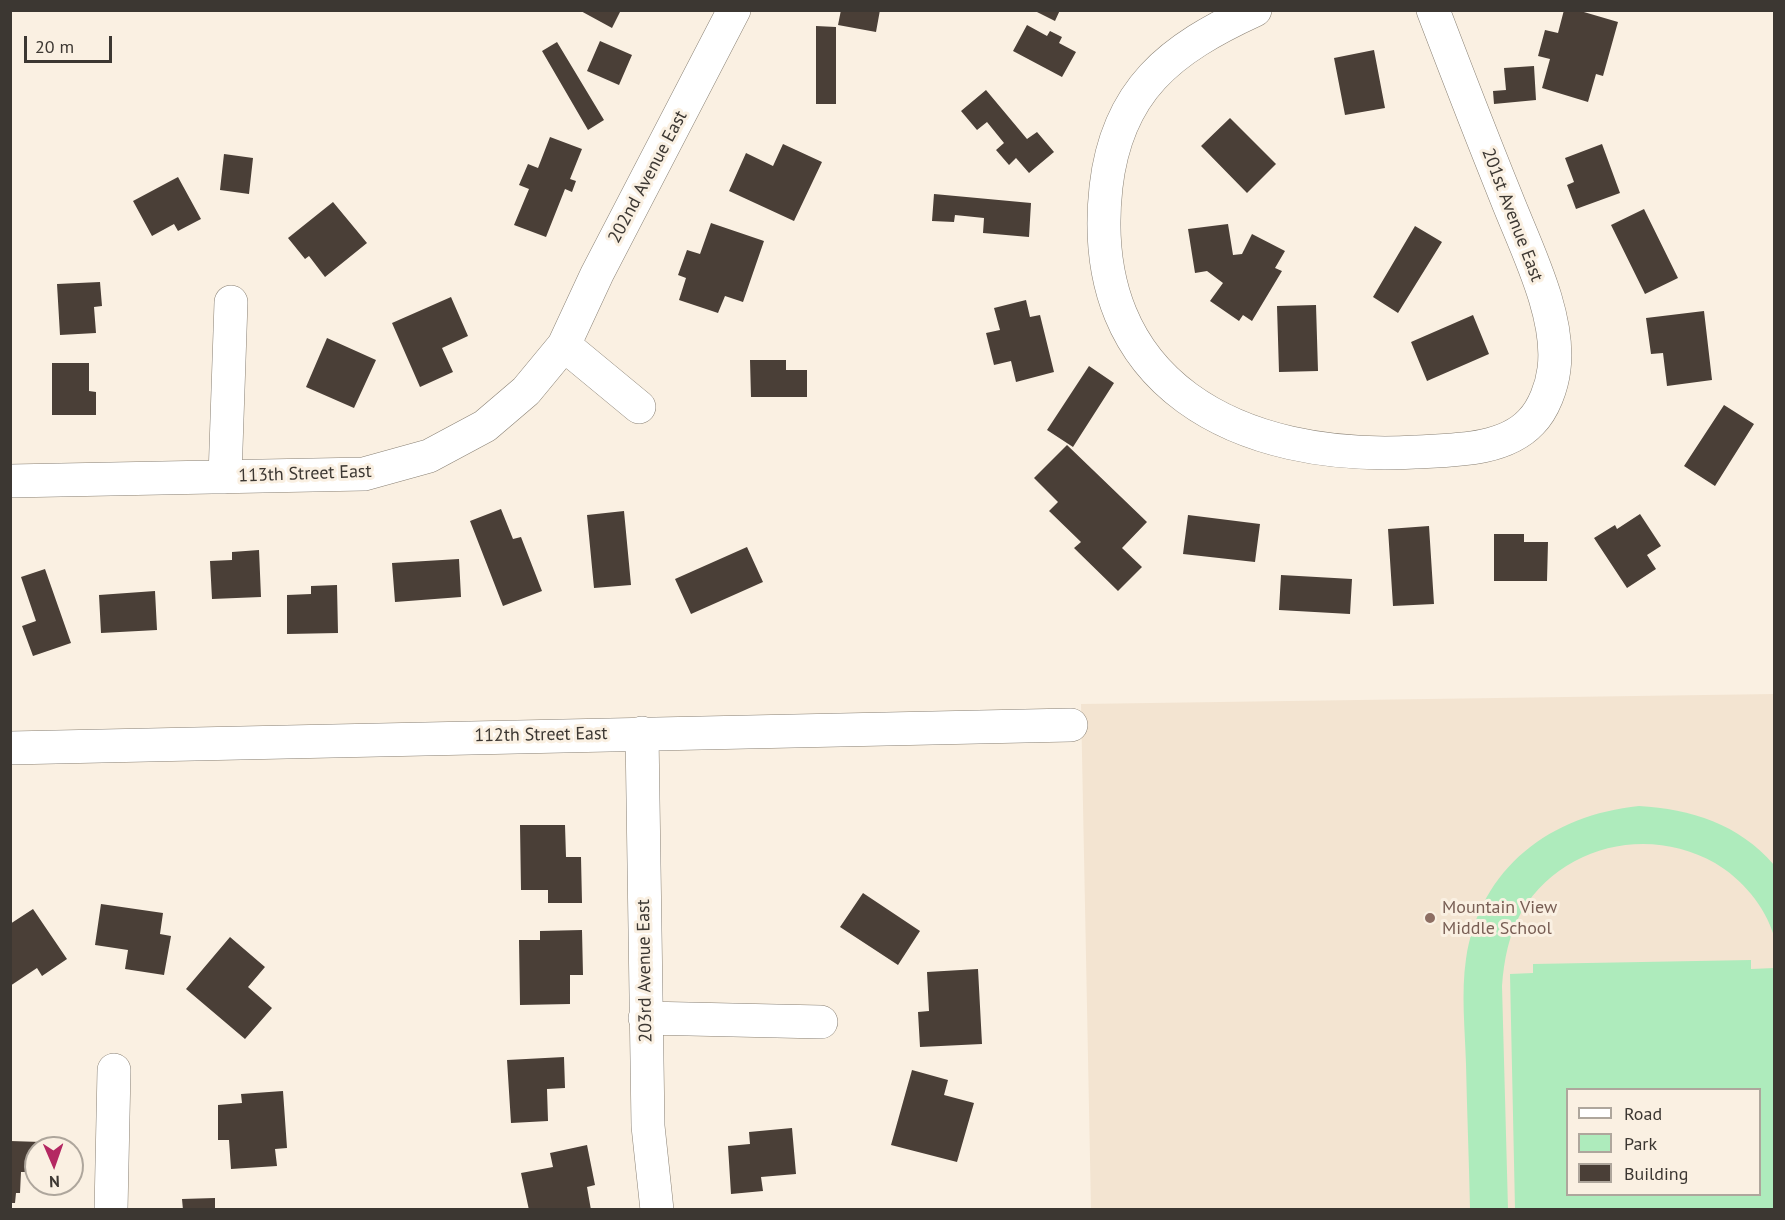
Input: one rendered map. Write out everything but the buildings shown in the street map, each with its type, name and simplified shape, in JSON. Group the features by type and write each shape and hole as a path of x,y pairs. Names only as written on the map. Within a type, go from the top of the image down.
{"street":[{"name":"202nd Avenue East","path":"564,345 597,274 734,10"},
{"name":"201st Avenue East","path":"1255,10 1207,34 1161,66 1129,108 1113,146 1104,206 1107,268 1124,322 1140,350 1177,392 1234,427 1313,449 1400,453 1497,443 1532,421 1552,384 1555,366 1555,348 1547,306 1433,10"},
{"path":"225,477 231,302"},
{"path":"564,345 639,407"},
{"name":"113th Street East","path":"10,481 364,474 429,456 465,439 507,409 526,391 564,345"},
{"name":"112th Street East","path":"10,748 1071,725"},
{"name":"203rd Avenue East","path":"642,733 648,1126 657,1209"},
{"path":"645,1018 821,1022"},
{"path":"111,1209 114,1070"}],"shaded area":[{"name":"Mountain View Middle School","path":"1774,694 1774,1209 1091,1209 1081,704"}],"green space":[{"path":"1639,806 1677,811 1713,821 1730,829 1760,851 1774,865 1774,936 1765,914 1751,894 1734,877 1715,863 1689,851 1663,845 1635,844 1609,848 1583,857 1560,870 1539,888 1522,911 1514,929 1506,956 1502,986 1508,1209 1470,1209 1464,998 1466,959 1474,926 1487,898 1504,873 1525,851 1549,834 1577,821 1607,811"},
{"path":"1751,960 1751,969 1774,968 1774,1209 1515,1209 1510,974 1533,973 1533,964"}],"place":[{"name":"Mountain View Middle School","path":"1430,918"}]}
